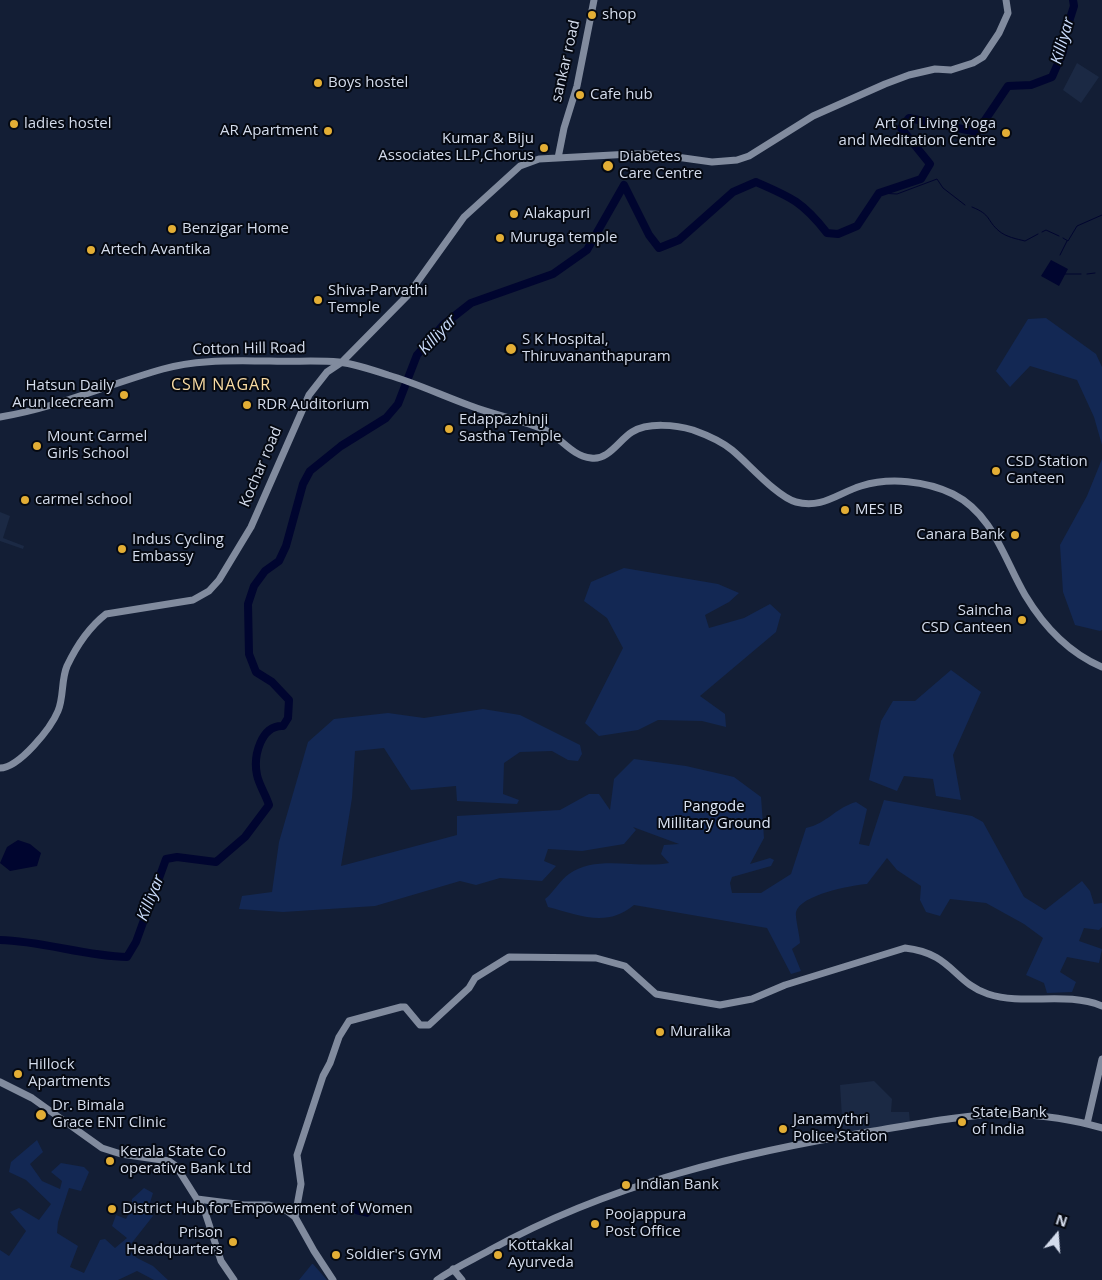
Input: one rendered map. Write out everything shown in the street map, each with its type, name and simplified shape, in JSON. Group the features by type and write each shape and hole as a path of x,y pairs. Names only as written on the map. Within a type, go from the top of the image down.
{"street":[{"name":"sankar road","path":"558,158 564,128 577,86 594,0"},
{"name":"Kochar road","path":"0,768 9,767 45,734 59,710 66,667 85,632 97,621 106,614 193,600 208,590 218,580 251,526 307,399 327,372 342,362 408,295 449,235 471,210 520,166 539,159 558,158 655,154 723,162 749,156 813,116 885,84 935,69 951,70 974,63 983,57 999,33 1008,13 1006,0"},
{"name":"Cotton Hill Road","path":"0,416 118,384 162,369 203,361 342,362 400,379 475,408 547,430 567,447 591,458 602,456 635,429 665,425 692,430 714,439 732,450 795,502 821,504 861,486 880,482 907,482 937,487 956,496 985,519 1026,597 1042,620 1068,646 1102,667"},
{"path":"295,1216 301,1184 297,1155 323,1076 344,1026 349,1021 401,1007 405,1007 420,1025 429,1025 469,988 475,978 509,957 596,958 625,966 656,994 720,1005 752,999 785,985 905,948 920,949 936,956 949,965 972,987 988,994 1022,1001 1084,1000 1102,1006"},
{"path":"1087,1124 1102,1059"},
{"path":"0,1082 32,1098 102,1148 121,1154 168,1161 176,1166 196,1199 212,1231 221,1261 234,1280"},
{"path":"438,1280 453,1269 542,1221 660,1179 771,1148 840,1135 956,1118 1000,1115 1053,1117 1102,1128"},
{"path":"196,1199 244,1205 269,1204 295,1216 314,1251 333,1280"},
{"path":"453,1269 462,1280"}],"shaded area":[{"path":"1077,63 1099,77 1081,103 1063,90"},
{"path":"1051,260 1068,269 1059,286 1041,276"},
{"name":"carmel school","path":"0,512 10,516 3,538 24,546 23,549 0,541"},
{"path":"18,840 30,844 41,853 37,866 10,871 0,863 7,847"},
{"path":"874,1081 892,1099 891,1112 909,1112 910,1123 843,1134 840,1085"},
{"path":"351,1200 369,1206 372,1213 368,1217 355,1214 348,1204"}],"green space":[{"path":"1046,318 1096,354 1102,367 1102,445 1094,417 1077,380 1030,366 1010,387 996,371 1028,319"},
{"path":"1102,459 1102,630 1100,631 1075,625 1063,592 1060,545 1087,496"},
{"path":"624,568 718,584 739,593 729,602 705,615 709,628 744,618 770,604 781,614 776,632 700,696 725,714 726,727 702,721 658,720 638,730 599,736 585,723 623,648 607,618 584,601 591,582"},
{"path":"951,670 981,692 953,755 961,800 936,796 933,779 904,776 897,791 869,780 881,721 893,701 915,701"},
{"name":"Pangode Millitary Ground","path":"483,709 520,715 580,745 582,754 578,761 568,760 552,751 520,752 504,763 503,794 519,800 517,804 457,801 456,786 411,790 384,748 355,751 352,798 341,866 457,835 457,816 560,810 589,794 599,794 610,810 614,779 634,759 686,766 734,777 761,797 764,838 750,864 770,858 774,860 771,866 732,877 730,883 732,893 761,893 791,874 806,828 820,823 849,804 856,802 867,809 859,844 869,846 884,800 972,816 983,822 1024,897 1045,910 1082,881 1090,891 1094,904 1102,903 1102,927 1099,930 1084,928 1079,941 1102,949 1099,963 1067,957 1060,972 1076,982 1072,992 1047,993 1044,983 1026,975 1043,938 1024,924 986,903 950,899 940,916 926,912 920,900 921,886 897,870 887,858 867,884 827,892 816,896 800,906 796,915 800,943 792,949 801,971 791,974 767,928 634,905 624,912 603,918 582,916 548,907 545,899 569,874 580,868 604,863 669,863 661,854 664,845 679,844 633,827 636,830 624,844 582,851 548,849 544,861 556,866 542,881 500,878 476,885 460,881 375,906 283,912 239,909 242,896 272,892 279,842 308,742 334,719 388,713 424,718"},
{"path":"37,1140 43,1152 30,1164 42,1181 60,1189 62,1181 51,1172 61,1163 84,1167 89,1172 81,1191 69,1188 58,1222 57,1233 78,1246 70,1267 84,1273 100,1240 105,1239 115,1248 127,1238 112,1226 116,1215 126,1219 132,1208 132,1199 144,1188 153,1193 148,1209 153,1216 127,1249 137,1258 153,1266 168,1280 154,1280 137,1271 118,1280 0,1280 0,1250 9,1256 26,1231 10,1212 19,1208 39,1220 51,1204 26,1180 9,1172 11,1162"},
{"path":"313,1264 327,1280 299,1280"}],"waterway":[{"name":"Killiyar","path":"0,940 127,957 136,942 166,859 177,857 216,862 245,837 269,805 257,775 256,759 264,736 275,727 283,726 288,718 289,700 272,682 256,672 249,654 248,604 254,586 265,571 279,561 286,546 303,484 310,471 341,446 386,418 398,404 417,355 443,325 471,303 553,274 587,250 624,185 649,235 659,248 679,240 733,192 756,182 778,192 803,207 827,233 838,234 857,226 879,193 921,179 930,164 901,128 909,118 977,132 1008,86 1031,85 1052,77 1063,52 1066,31 1074,6 1073,0"},
{"path":"879,193 897,194 937,179 943,188 965,205"},
{"path":"972,207 986,215 999,231 1008,236 1025,241 1038,234"},
{"path":"1063,238 1068,241 1077,226 1102,215"},
{"path":"1042,232 1046,230 1059,236"},
{"path":"1060,255 1067,241"},
{"path":"1087,274 1095,273"},
{"path":"1065,274 1081,274"}],"place":[{"name":"shop","path":"592,15"},
{"name":"Boys hostel","path":"318,83"},
{"name":"Cafe hub","path":"580,95"},
{"name":"ladies hostel","path":"14,124"},
{"name":"AR Apartment","path":"328,131"},
{"name":"Art of Living Yoga and Meditation Centre","path":"1006,133"},
{"name":"Kumar & Biju Associates LLP,Chorus","path":"544,148"},
{"name":"Diabetes Care Centre","path":"608,166"},
{"name":"Alakapuri","path":"514,214"},
{"name":"Benzigar Home","path":"172,229"},
{"name":"Muruga temple","path":"500,238"},
{"name":"Artech Avantika","path":"91,250"},
{"name":"Shiva-Parvathi Temple","path":"318,300"},
{"name":"S K Hospital, Thiruvananthapuram","path":"511,349"},
{"name":"Hatsun Daily Arun Icecream","path":"124,395"},
{"name":"RDR Auditorium","path":"247,405"},
{"name":"Edappazhinji Sastha Temple","path":"449,429"},
{"name":"Mount Carmel Girls School","path":"37,446"},
{"name":"CSD Station Canteen","path":"996,471"},
{"name":"carmel school","path":"25,500"},
{"name":"MES IB","path":"845,510"},
{"name":"Canara Bank","path":"1015,535"},
{"name":"Indus Cycling Embassy","path":"122,549"},
{"name":"Saincha CSD Canteen","path":"1022,620"},
{"name":"Muralika","path":"660,1032"},
{"name":"Hillock Apartments","path":"18,1074"},
{"name":"Dr. Bimala Grace ENT Clinic","path":"41,1115"},
{"name":"State Bank of India","path":"962,1122"},
{"name":"Janamythri Police Station","path":"783,1129"},
{"name":"Kerala State Co operative Bank Ltd","path":"110,1161"},
{"name":"Indian Bank","path":"626,1185"},
{"name":"District Hub for Empowerment of Women","path":"112,1209"},
{"name":"Poojappura Post Office","path":"595,1224"},
{"name":"Prison Headquarters","path":"233,1242"},
{"name":"Soldier's GYM","path":"336,1255"},
{"name":"Kottakkal Ayurveda","path":"498,1255"}],"district":[{"name":"CSM NAGAR","path":"221,385"}]}
